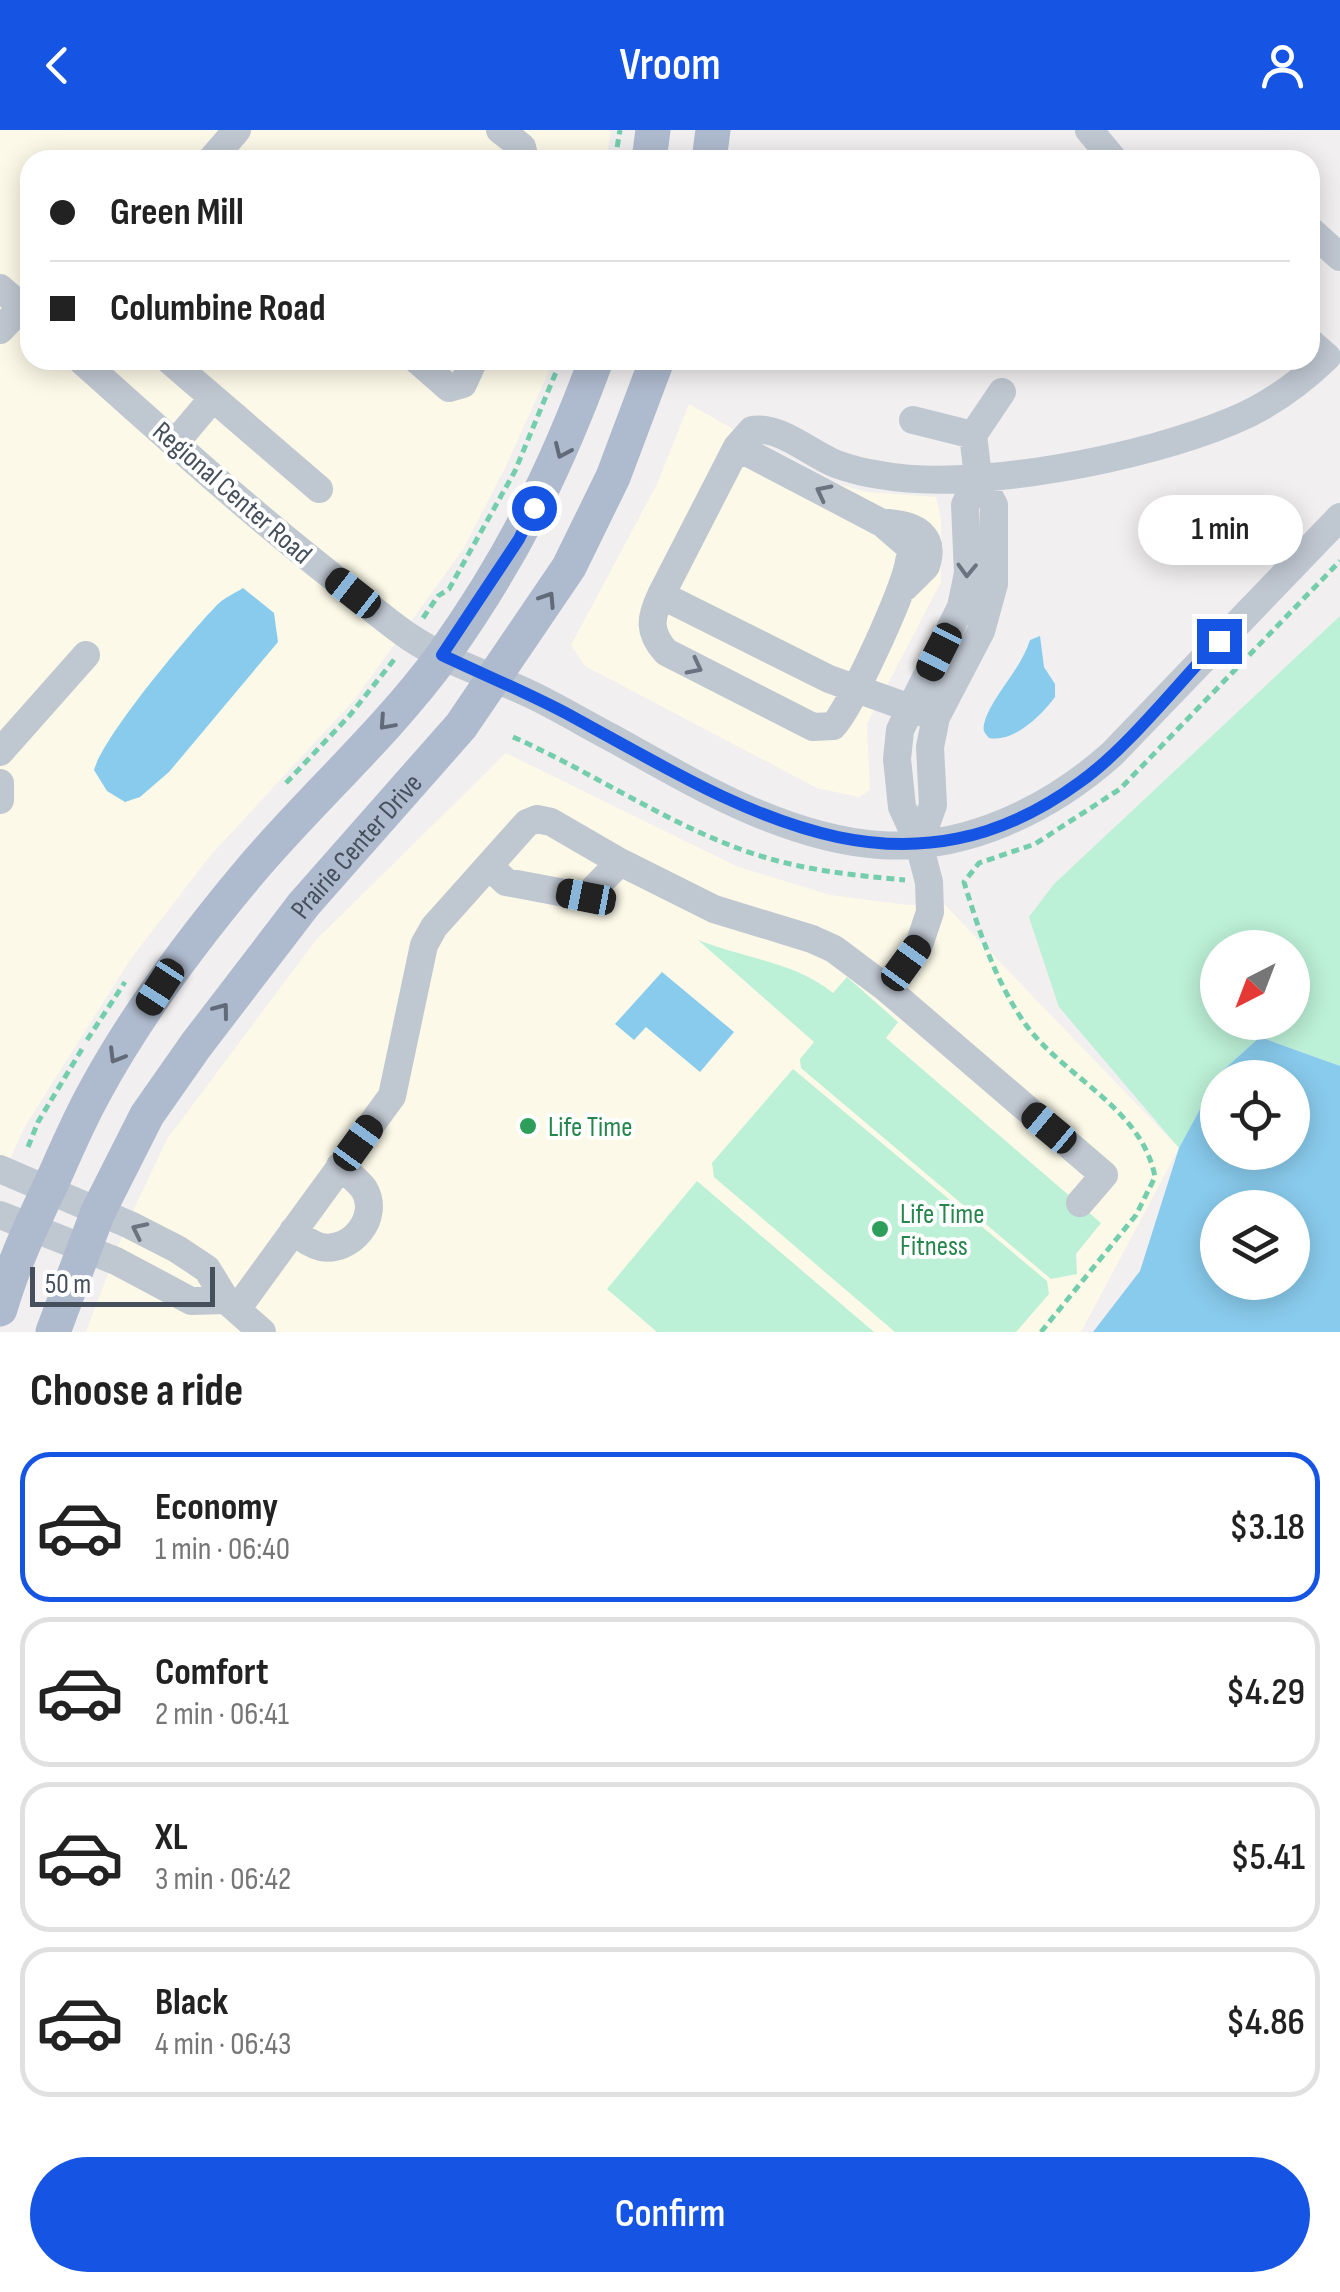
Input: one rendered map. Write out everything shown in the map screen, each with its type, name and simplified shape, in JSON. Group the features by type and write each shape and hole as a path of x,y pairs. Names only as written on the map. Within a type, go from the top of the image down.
{"main road":[{"path":"2,1290 15,1221 48,1190 93,1094 160,987 252,869 413,693 442,655 519,539 564,448 592,370"},
{"name":"Prairie Center Drive","path":"53,1332 98,1212 147,1115 304,904 461,726 526,634 569,566 613,477 653,370"}],"street":[{"path":"219,150 237,130"},
{"path":"500,130 523,150"},
{"path":"1089,130 1106,150"},
{"path":"1320,239 1340,257"},
{"path":"0,288 20,305"},
{"path":"0,330 20,315"},
{"name":"Regional Center Road","path":"93,370 268,526 410,637 492,679 532,694 734,802 837,839 879,845 961,837 1009,821 1082,781 1340,517"},
{"path":"181,370 320,489"},
{"path":"428,370 448,388 463,384 469,370"},
{"path":"906,564 856,689 833,726 813,727 666,652 655,641 651,628 652,614 661,595 737,447 747,434 759,428 839,465 879,475 978,476 1072,465 1184,438 1235,420 1313,370"},
{"path":"886,988 919,945 930,912 929,882 920,844 933,805 930,747 923,713 981,631 994,584 994,505 978,476 973,435 1002,392"},
{"path":"174,443 213,398"},
{"path":"912,420 973,435"},
{"path":"737,447 882,522 912,526 925,536 930,556 926,566 906,564"},
{"path":"882,522 906,564"},
{"path":"661,595 830,679 923,713"},
{"path":"0,752 86,655"},
{"path":"0,783 0,800"},
{"path":"231,1305 293,1232 392,1096 424,946 434,927 528,822 537,819 551,822 714,909 812,938 834,950 886,988 1104,1175 1080,1203"},
{"path":"489,866 506,882 586,897 620,862"},
{"path":"293,1232 325,1248 348,1243 357,1236 365,1222 368,1200 363,1188 340,1166"},
{"path":"0,1169 176,1249 208,1269 231,1305 262,1332"},
{"path":"15,1221 150,1277 190,1301 231,1305"}],"path":[{"path":"277,793 370,692 438,596 448,589 515,470 557,370"},
{"path":"1041,1332 1136,1215 1155,1177 1148,1150 1134,1129 1044,1046 1012,1004 981,936 964,882 979,863 1035,844 1120,789 1340,561"},
{"path":"28,1148 38,1122 132,972"}],"shaded area":[{"path":"0,130 611,130 608,150 20,150 20,370 549,370 464,548 355,699 210,856 130,960 24,1128 0,1181"},
{"path":"689,404 821,479 867,492 936,497 941,519 941,582 867,724 870,790 859,797 817,788 585,666 571,645 657,484"},
{"path":"506,753 736,866 830,895 908,905 945,905 1179,1148 1081,1332 86,1332 125,1228 167,1139 316,940"}],"green space":[{"path":"1340,616 1340,1066 1268,1040 1310,1040 1310,930 1200,930 1200,1040 1257,1040 1235,1060 1200,1060 1200,1109 1179,1148 1059,1007 1029,917 1054,884"},
{"path":"698,940 785,967 833,993 847,977 898,1022 886,1038 1101,1223 1076,1254 1077,1274 1051,1279 801,1068 800,1059 814,1042"},
{"name":"Life Time Fitness","path":"793,1069 1047,1281 1049,1294 1016,1332 895,1332 714,1177 712,1163"},
{"name":"Life Time Fitness","path":"697,1181 874,1332 657,1332 607,1289"}],"water":[{"path":"243,588 274,613 278,642 169,772 140,797 125,802 107,791 94,770 101,754 187,638 220,602"},
{"path":"1040,636 1044,667 1055,684 1055,697 1017,732 989,738 984,729 987,714 1030,640"},
{"path":"662,972 734,1032 700,1072 646,1027 634,1040 615,1024"},
{"path":"1257,1040 1268,1040 1340,1066 1340,1332 1093,1332 1140,1271 1179,1148 1200,1109 1200,1170 1310,1170 1310,1060 1235,1060"}],"place":[{"name":"Life Time","path":"528,1126"},
{"name":"Life Time Fitness","path":"880,1229"}],"route":[{"path":"534,508 519,539 442,655 532,694 734,802 837,839 879,845 961,837 1049,802 1082,781 1112,754 1219,641"}]}
